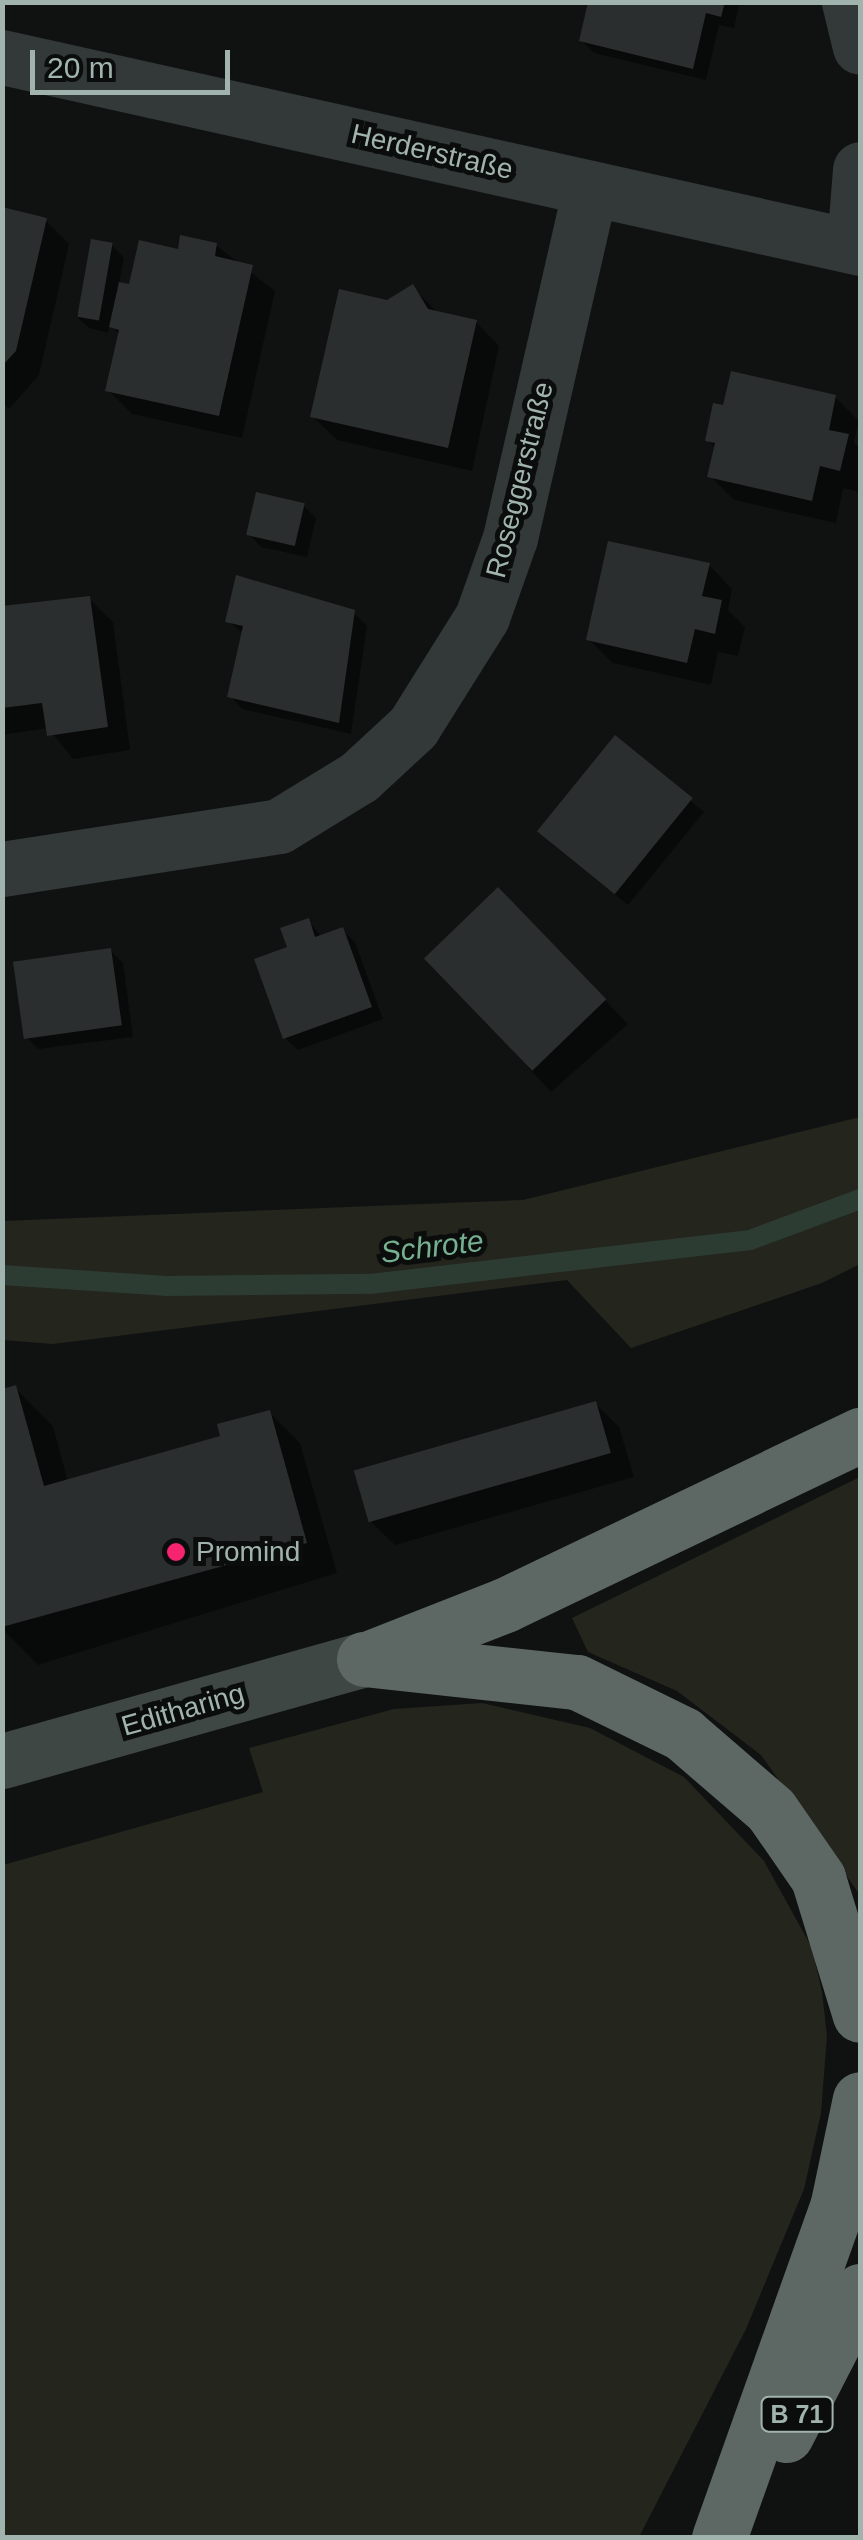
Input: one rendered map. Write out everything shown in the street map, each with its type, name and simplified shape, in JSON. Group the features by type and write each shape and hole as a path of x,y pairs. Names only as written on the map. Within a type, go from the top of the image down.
{"highway":[{"path":"364,1660 505,1605 860,1435"},
{"path":"364,1660 576,1682 683,1734 771,1810 818,1878 860,2015"},
{"path":"719,2538 838,2203 860,2099"},
{"name":"B 71","path":"733,2538 860,2291"}],"street":[{"path":"850,2 860,47"},
{"name":"Herderstraße","path":"2,57 857,247"},
{"path":"857,247 860,169"},
{"name":"Roseggerstraße","path":"2,869 279,826 360,777 413,727 482,617 510,538 590,188"},
{"name":"Editharing","path":"2,1761 364,1660"}],"shaded area":[{"path":"860,1117 860,1264 822,1283 631,1348 567,1280 53,1344 3,1340 3,1221 523,1200"},
{"path":"860,1477 860,1895 761,1755 677,1691 588,1652 572,1618"},
{"path":"482,1703 590,1728 684,1777 764,1861 812,1948 822,1992 827,2036 821,2113 804,2189 746,2329 639,2537 3,2538 3,1865 263,1792 249,1748 394,1709"}],"building":[{"path":"588,2 725,2 721,17 706,13 693,69 579,41"},
{"path":"2,207 47,218 16,351 2,366"},
{"path":"180,235 217,243 215,256 253,265 219,416 105,391 119,330 109,327 119,282 129,284 139,240 178,249"},
{"path":"91,239 113,243 99,321 77,317"},
{"path":"413,284 428,309 477,320 448,448 310,417 339,289 387,300"},
{"path":"731,371 836,395 829,430 849,434 840,471 820,466 812,501 707,477 715,443 705,441 713,403 723,405"},
{"path":"256,492 305,503 295,546 246,535"},
{"path":"608,541 710,563 702,596 722,600 715,634 695,629 687,663 586,640"},
{"path":"236,575 355,610 339,723 227,697 243,626 225,622"},
{"path":"90,596 108,727 47,736 42,703 2,708 2,606"},
{"path":"615,735 693,798 615,894 537,831"},
{"path":"498,887 606,999 532,1071 424,959"},
{"path":"309,918 315,937 343,927 372,1007 283,1039 254,959 287,947 280,928"},
{"path":"111,948 122,1025 24,1039 13,962"},
{"path":"16,1385 44,1486 220,1436 217,1424 270,1410 307,1543 2,1627 2,1389"},
{"path":"596,1401 611,1453 369,1522 354,1470"}],"waterway":[{"name":"Schrote","path":"2,1275 166,1286 370,1284 750,1240 860,1199"}],"place":[{"name":"Promind","path":"176,1552"}]}
